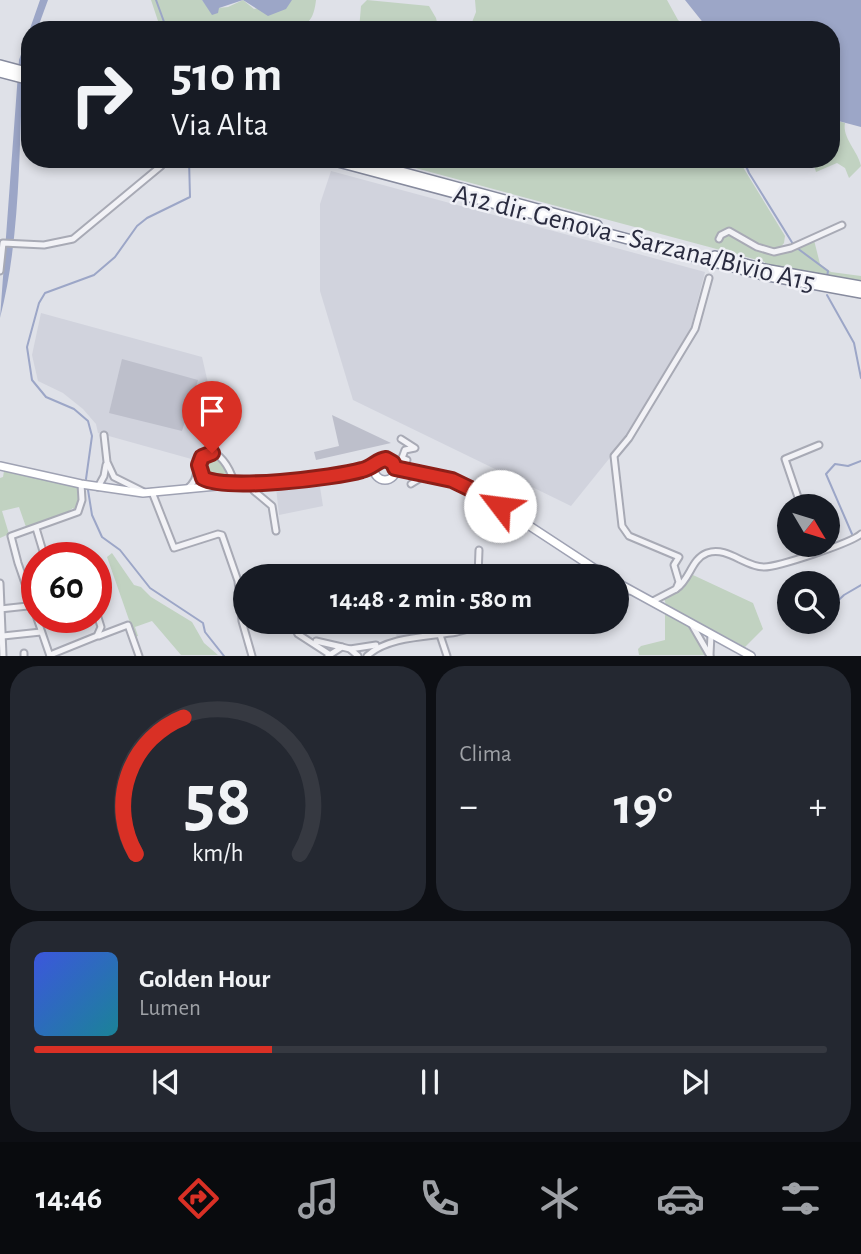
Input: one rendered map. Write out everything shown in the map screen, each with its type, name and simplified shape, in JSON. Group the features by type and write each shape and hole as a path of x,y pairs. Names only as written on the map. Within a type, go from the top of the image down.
{"highway":[{"path":"0,65 21,71"},
{"path":"0,72 21,78"},
{"name":"A12 dir. Genova - Sarzana/Bivio A15","path":"361,168 763,275 861,293"},
{"path":"387,168 764,269 861,286"}],"main road":[{"path":"0,466 81,484 149,493 344,474 364,470 386,459 393,463 395,468 392,477"},
{"path":"375,464 376,476"},
{"path":"395,468 452,480 481,494 586,564"},
{"path":"344,474 376,476 385,480 405,473 421,473"},
{"path":"629,589 751,656"}],"street":[{"path":"0,271 4,243 44,245 73,239 159,168"},
{"path":"719,239 729,231 767,251 781,252 842,225"},
{"path":"676,589 679,582 674,569 678,555 629,536 622,526 614,456 629,438 695,329 709,278"},
{"path":"98,487 107,463 104,435"},
{"path":"401,439 415,448 405,450 402,457 407,460"},
{"path":"796,494 785,459 819,445"},
{"path":"184,491 197,478 202,457 212,453 222,457 232,476"},
{"path":"107,463 114,477 149,493 174,548 222,535 238,581 242,621 251,656"},
{"path":"198,469 209,482 234,486"},
{"path":"198,469 201,480 212,488"},
{"path":"411,484 419,479 421,473"},
{"path":"21,566 11,536 78,512 82,500 81,484"},
{"path":"254,491 272,506 276,531"},
{"path":"36,528 40,542"},
{"path":"840,544 861,534"},
{"path":"478,564 479,550"},
{"path":"653,601 683,584 698,559 709,552 729,554 765,567 801,557"},
{"path":"0,583 3,656"},
{"path":"1,609 21,607"},
{"path":"689,620 710,655"},
{"path":"41,633 50,655 128,625 139,656"},
{"path":"4,636 32,633"},
{"path":"702,642 705,635 711,633 710,655"},
{"path":"300,634 329,655 342,647"},
{"path":"303,638 350,649 443,634"},
{"path":"440,635 447,656"},
{"path":"710,655 715,644 722,640"},
{"path":"367,656 377,648 390,644"},
{"path":"350,649 358,656"}],"shaded area":[{"path":"331,171 705,272 690,331 629,434 571,506 353,400 320,291 320,204"},
{"path":"41,313 202,357 221,440 206,452 195,451 195,460 98,433 96,424 83,409 63,393 38,381 32,355"},
{"path":"319,481 323,506 279,515 276,487"},
{"path":"396,634 421,634 397,639"}],"green space":[{"path":"151,0 202,0 209,9 228,7 243,0 254,9 292,0 316,0 309,21 158,21"},
{"path":"367,0 429,6 437,21 360,21 361,6"},
{"path":"475,0 667,0 679,21 472,21 476,12"},
{"path":"840,122 845,123 846,134 861,166 849,178 845,168 840,165"},
{"path":"415,168 743,168 785,236 784,243 775,254 814,240 820,264 831,272 861,276 861,286 764,269 765,262"},
{"path":"212,456 224,464 230,479 210,479 204,474 202,464"},
{"path":"4,471 77,487 80,504 75,511 73,508 61,517 26,527 19,507 2,511 9,534 0,538 0,478 3,477"},
{"path":"112,553 134,585 192,622 204,643 218,655 181,655 152,621 135,627 138,636 135,637 112,571"},
{"path":"693,575 753,603 763,629 745,647 666,605 664,598 682,589"},
{"path":"665,613 691,627 707,655 639,655 638,649 641,646 665,640"}],"water":[{"path":"40,0 48,0 40,21 33,21"},
{"path":"202,0 243,0 219,8 218,13 212,15"},
{"path":"243,0 292,0 286,9 268,16"},
{"path":"685,0 861,0 861,127 840,121 840,21 702,21"},
{"path":"21,54 21,117 15,233 0,318"}],"building":[{"path":"122,359 198,380 182,431 109,413"},
{"path":"332,415 391,443 316,460 314,452 339,446"}],"waterway":[{"path":"156,0 164,21"},
{"path":"86,479 92,436 88,421 74,409 46,397 32,380 27,347 39,303 45,293 94,275 115,257 137,226 147,218 190,197 189,168"},
{"path":"747,168 793,244"},
{"path":"797,248 828,271 827,277"},
{"path":"827,295 854,343 861,378"},
{"path":"852,534 826,474 835,464 848,466 861,461"},
{"path":"88,490 92,515 102,537 120,550 150,588 203,623 205,632 224,656"},
{"path":"840,599 861,585"}],"tunnel":[{"path":"232,476 254,491"}],"route":[{"path":"212,453 202,457 198,469 209,482 234,486 344,474 364,470 386,459 393,463 395,468 452,480 500,506"}]}
